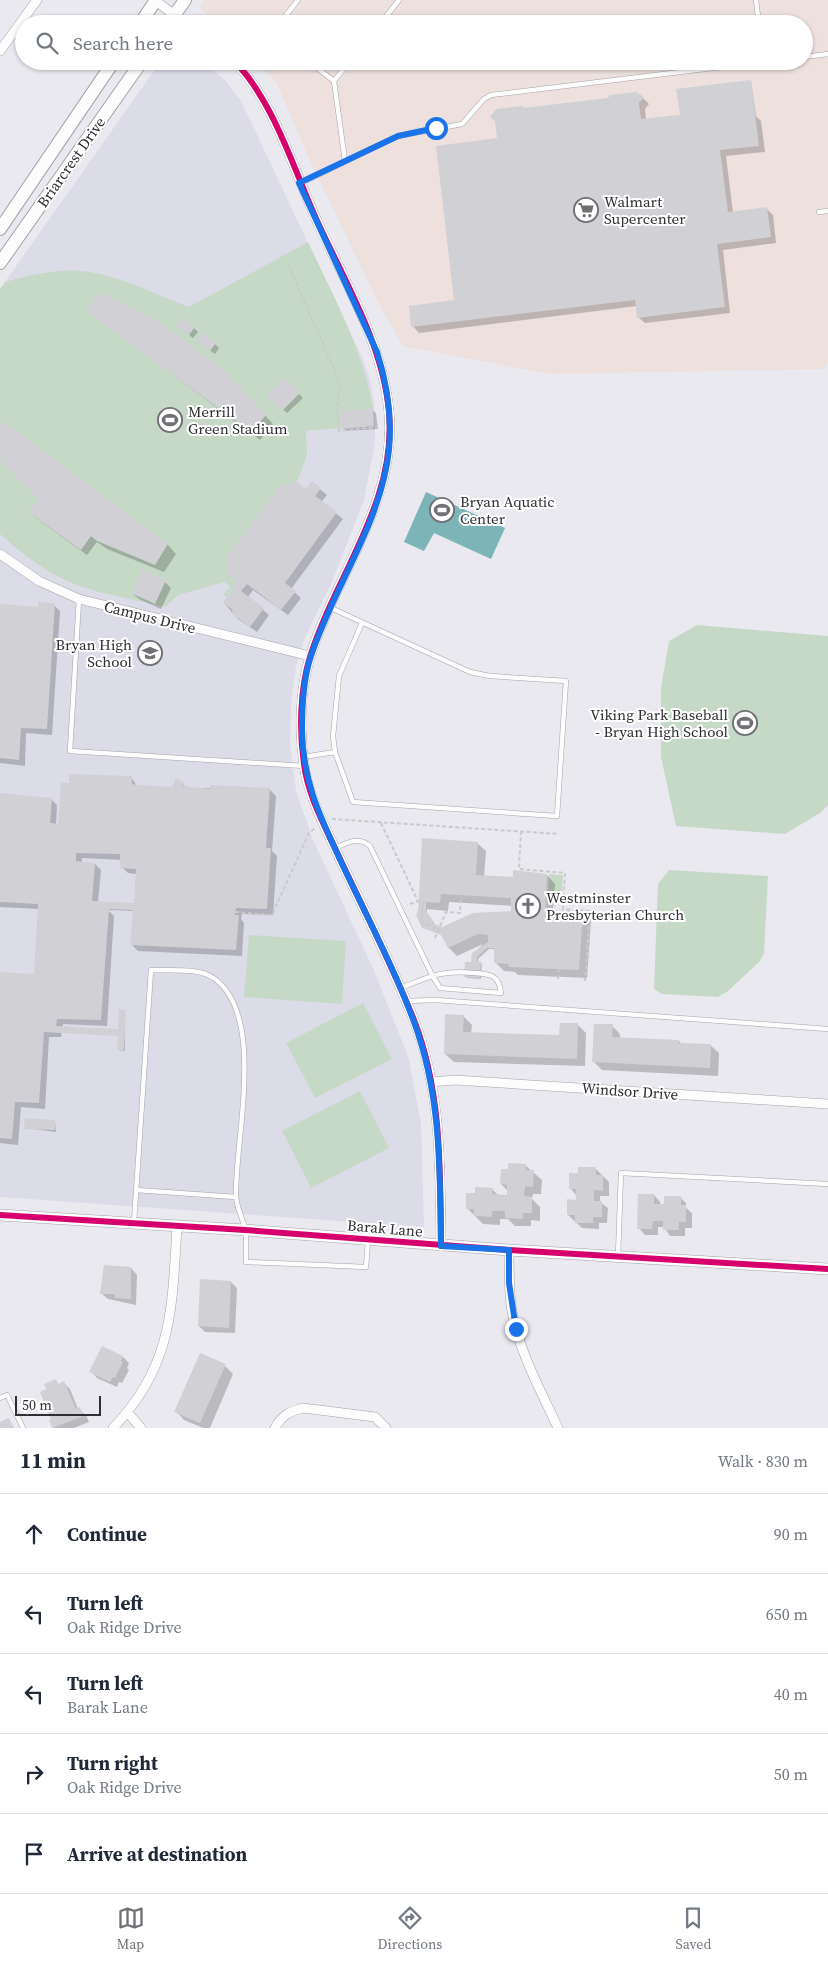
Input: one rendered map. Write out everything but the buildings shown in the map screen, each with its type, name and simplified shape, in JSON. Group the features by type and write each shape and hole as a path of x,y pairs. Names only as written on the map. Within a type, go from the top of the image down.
{"main road":[{"path":"146,15 156,0"},
{"path":"174,15 185,0"},
{"name":"Briarcrest Drive","path":"0,229 108,70"},
{"name":"Briarcrest Drive","path":"0,263 136,70"}],"street":[{"path":"26,15 37,0"},
{"path":"156,0 168,15"},
{"path":"0,51 15,30"},
{"path":"242,70 262,98 377,352 385,382 389,413 389,450 378,501 310,656 303,706 303,762 315,804 400,988 420,1037 431,1082 440,1152 441,1246"},
{"name":"Campus Drive","path":"0,554 39,581 79,599 310,656"},
{"name":"Windsor Drive","path":"431,1082 456,1080 828,1104"},
{"name":"Barak Lane","path":"0,1215 245,1230 441,1246 828,1269"},
{"path":"113,1428 128,1413 144,1391 158,1366 167,1335 173,1289 177,1227"},
{"path":"509,1250 509,1283 516,1329 528,1365 558,1428"},
{"path":"275,1428 282,1417 292,1410 303,1408 374,1417 386,1428"},
{"path":"128,1413 141,1428"}],"lane":[{"path":"286,15 298,0"},
{"path":"387,15 399,0"},
{"path":"756,0 758,15"},
{"path":"813,56 828,54"},
{"path":"320,70 334,81 345,161"},
{"path":"334,81 343,70"},
{"path":"299,183 406,134 462,124 484,99 490,95 698,70"},
{"path":"819,212 828,211"},
{"path":"79,599 70,751 303,762 334,752"},
{"path":"331,608 478,674 566,681 557,816 353,802 334,752 334,736 339,676 362,623"},
{"path":"335,848 355,840 366,842 370,846 432,975 440,988 501,993 499,981 490,974 448,971 432,975 400,988"},
{"path":"134,1224 151,970 198,973 211,976 222,985 237,1016 243,1038 245,1069 236,1196 245,1230 246,1262 366,1267 368,1240"},
{"path":"405,1002 435,1000 828,1029"},
{"path":"618,1256 621,1173 828,1184"},
{"path":"136,1190 236,1196"},
{"path":"0,1398 7,1395 23,1428"}],"path":[{"path":"288,264 340,382 337,408 339,431 378,427"},
{"path":"332,819 559,834"},
{"path":"381,823 418,901 401,908"},
{"path":"235,912 272,915 309,833 315,828"},
{"path":"521,831 519,868 565,873 563,909 590,911 585,981"},
{"path":"435,938 446,912 460,913 461,896"},
{"path":"423,902 421,922 440,930"},
{"path":"558,979 559,969"}],"shaded area":[{"path":"205,0 828,0 828,363 824,369 550,374 403,346 382,310 311,163 277,83 264,70 813,70 813,15 208,15 200,7"},
{"name":"Bryan High School","path":"155,70 213,70 225,80 241,101 363,359 371,383 375,411 375,443 364,500 332,582 304,640 296,666 291,705 290,744 296,791 313,840 373,968 408,1056 421,1123 424,1227 0,1197 0,289"}],"green space":[{"name":"Merrill Green Stadium","path":"308,242 355,344 373,408 340,412 341,428 306,431 307,455 297,482 280,486 225,559 229,576 237,582 226,597 223,595 230,586 224,582 178,595 165,607 93,590 49,572 0,534 0,289 5,282 43,273 82,271 110,276 189,307"},
{"name":"Viking Park Baseball - Bryan High School","path":"697,625 828,636 828,805 820,813 785,834 676,826 661,757 661,688 669,641"},
{"path":"669,870 768,876 764,953 760,961 728,991 718,997 662,994 654,989 658,884"},
{"path":"549,874 563,875 562,897 548,896"},
{"path":"249,935 346,941 342,1004 244,997"},
{"path":"363,1003 392,1059 315,1098 286,1043"},
{"path":"360,1091 389,1148 311,1188 282,1131"}],"water":[{"name":"Bryan Aquatic Center","path":"426,492 505,528 491,559 434,533 424,551 404,542"}],"cycle path":[{"path":"242,70 272,116 318,223 362,315 379,363 385,387 389,412 389,445 384,477 374,508 321,626 310,657 302,696 301,738 306,776 313,800 397,979 423,1047 435,1103 438,1132 441,1246"},
{"path":"0,1215 245,1230 509,1250 828,1269"}],"place":[{"name":"Walmart Supercenter","path":"586,210"},
{"name":"Merrill Green Stadium","path":"170,420"},
{"name":"Bryan Aquatic Center","path":"442,510"},
{"name":"Bryan High School","path":"150,653"},
{"name":"Viking Park Baseball - Bryan High School","path":"745,723"},
{"name":"Westminster Presbyterian Church","path":"528,906"}],"route":[{"path":"436,128 398,136 299,183 377,352 385,382 390,432 389,450 378,501 370,523 310,656 303,706 303,757 306,776 315,804 392,970 420,1037 431,1082 438,1124 441,1246 509,1250 511,1307 516,1329"}]}
